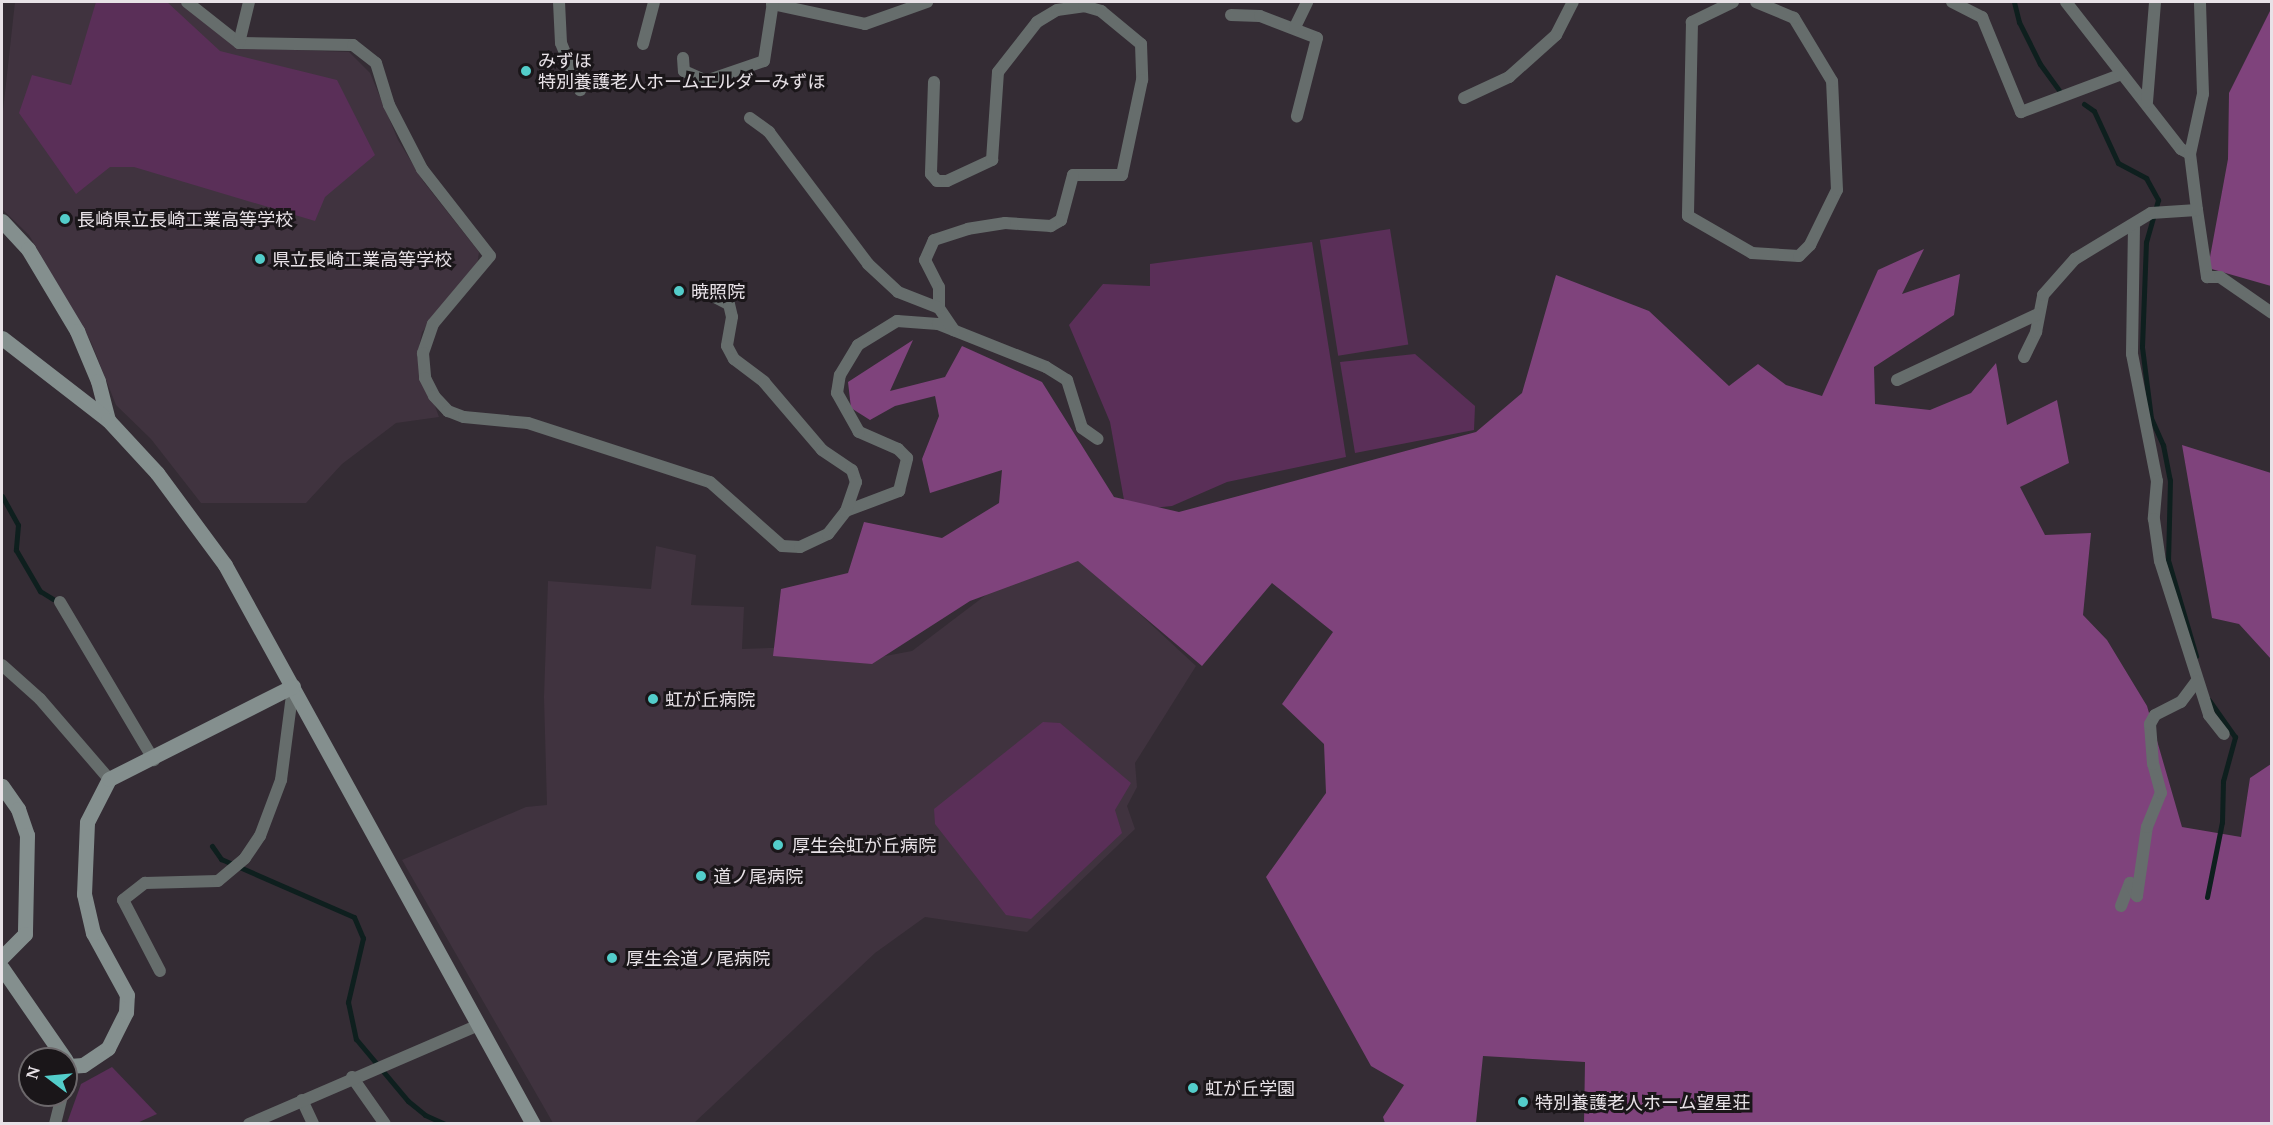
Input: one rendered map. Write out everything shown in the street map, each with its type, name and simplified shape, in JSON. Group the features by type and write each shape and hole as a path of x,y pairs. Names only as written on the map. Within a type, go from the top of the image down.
{"street":[{"path":"187,2 239,43 353,45 376,63 390,105 422,169 490,256 433,324 423,353 425,378 434,396 448,411 464,417 528,423 711,482 782,546 800,547 817,540 828,534 846,511 856,482 852,470 822,450 764,382 734,359 727,346 732,316 729,304 701,290"},
{"path":"239,43 249,2"},
{"path":"559,2 561,43 580,90"},
{"path":"643,44 654,2"},
{"path":"684,58 684,71 706,81 764,61 772,3 865,24 927,2"},
{"path":"1295,27 1307,2"},
{"path":"1464,98 1509,77 1556,35 1573,2"},
{"path":"1733,2 1692,22 1688,216 1752,254 1798,256 1810,244 1837,190 1832,81 1794,18 1756,2"},
{"path":"1952,2 1982,17 2022,112 2122,74"},
{"path":"2066,2 2122,74 2147,102 2181,149 2190,154"},
{"path":"2147,102 2155,2"},
{"path":"2200,2 2203,94 2190,154 2207,278 2220,277 2271,313"},
{"path":"934,82 931,174 937,182 947,181 992,160 998,72 1021,39 1037,22 1057,9 1105,6 1141,44 1142,80 1122,175 1072,175 1061,220 1051,226 1005,223 968,229 934,240 926,260 939,287 939,308 954,330"},
{"path":"1232,15 1260,16 1295,27 1317,38 1297,116"},
{"path":"750,118 769,132 868,264 898,292 939,308"},
{"path":"2024,357 2036,332 2038,314 2048,288 2075,259 2134,226 2151,213 2197,210"},
{"path":"2,221 28,249 77,331 98,381 108,420"},
{"path":"2134,226 2132,354 2157,481 2154,519 2158,551 2209,715 2224,734"},
{"path":"1897,380 2038,314"},
{"path":"846,511 899,491 907,470 907,458 898,449 859,432 837,393 840,375 858,345 897,321 938,324 1046,368 1066,380 1082,428 1098,439"},
{"path":"2,338 108,420 157,473 225,565 533,1124"},
{"path":"60,602 154,760"},
{"path":"2,665 40,699 109,779"},
{"path":"2121,906 2130,883 2137,896 2147,827 2161,793 2153,764 2150,724 2155,715 2181,702 2197,681"},
{"path":"78,1065 108,1048 126,1012 127,995 93,933 84,894 87,822 109,779 154,760 293,686"},
{"path":"160,971 123,900 145,884 206,883 229,874 245,858 260,836 281,780 293,686"},
{"path":"2,786 18,809 27,835 25,934 2,957"},
{"path":"2,968 54,1047"},
{"path":"249,1124 352,1077 480,1025"},
{"path":"352,1077 385,1124"},
{"path":"302,1100 313,1124"},
{"path":"55,1124 59,1107"}],"shaded area":[{"name":"県立長崎工業高等学校","path":"15,2 180,2 239,48 349,52 370,73 398,140 423,181 479,252 477,266 422,332 417,357 439,417 396,423 342,464 306,503 201,503 151,439 116,405 91,342 29,235 2,209 2,120"},
{"path":"96,2 167,2 220,51 337,80 375,155 325,197 315,221 134,167 110,167 76,194 19,113 32,75 71,85"},
{"path":"2271,9 2271,286 2208,268 2228,159 2229,93"},
{"path":"1390,229 1408,345 1338,356 1320,240"},
{"path":"1312,242 1346,457 1227,482 1172,506 1152,508 1124,500 1110,422 1069,325 1103,284 1150,286 1150,264"},
{"path":"1924,249 1902,294 1960,274 1954,315 1874,367 1875,404 1930,410 1971,393 1996,363 2007,425 2057,400 2069,463 2020,487 2045,535 2091,533 2083,615 2107,640 2147,706 2182,827 2241,837 2250,778 2271,764 2271,1123 1584,1123 1585,1062 1483,1056 1476,1123 1385,1123 1383,1117 1404,1085 1371,1066 1266,877 1326,793 1324,744 1282,704 1333,632 1272,583 1202,666 1078,561 970,601 872,664 773,656 781,589 848,573 864,522 942,538 999,503 1002,470 930,493 922,459 939,416 935,396 895,406 870,420 851,408 848,382 913,340 890,391 945,377 962,346 1042,382 1114,497 1179,512 1476,432 1522,393 1556,275 1649,311 1729,386 1758,364 1786,385 1822,396 1878,270"},
{"path":"1415,354 1475,406 1474,430 1355,453 1340,362"},
{"path":"2182,445 2271,473 2271,659 2239,624 2212,618"},
{"name":"厚生会虹が丘病院","path":"656,546 696,555 691,605 744,607 742,649 858,645 880,657 912,651 1007,579 1075,554 1196,666 1135,763 1137,787 1127,806 1135,829 1027,932 925,917 875,953 694,1123 553,1123 402,860 526,807 547,805 544,697 548,581 651,589"},
{"path":"1043,722 1060,723 1131,783 1115,810 1122,833 1031,919 1006,915 935,824 934,809"},
{"path":"112,1067 157,1114 137,1123 67,1123 73,1107 78,1107 78,1092 81,1084"}],"waterway":[{"path":"2014,2 2019,22 2040,64 2059,90"},
{"path":"2084,104 2094,111 2118,163 2146,178 2158,200 2146,242 2142,347 2151,418 2163,445 2170,480 2168,560 2196,656"},
{"path":"2,496 18,525 16,550 40,591 53,599"},
{"path":"2207,897 2222,822 2223,781 2235,737 2209,700"},
{"path":"212,846 221,859 354,917 363,938 348,1002 356,1039 408,1101 425,1115 445,1124"}],"place":[{"name":"みずほ 特別養護老人ホームエルダーみずほ","path":"526,71"},
{"name":"長崎県立長崎工業高等学校","path":"65,219"},
{"name":"県立長崎工業高等学校","path":"260,259"},
{"name":"暁照院","path":"679,291"},
{"name":"虹が丘病院","path":"653,699"},
{"name":"厚生会虹が丘病院","path":"778,845"},
{"name":"道ノ尾病院","path":"701,876"},
{"name":"厚生会道ノ尾病院","path":"612,958"},
{"name":"虹が丘学園","path":"1193,1088"},
{"name":"特別養護老人ホーム望星荘","path":"1523,1102"}]}
